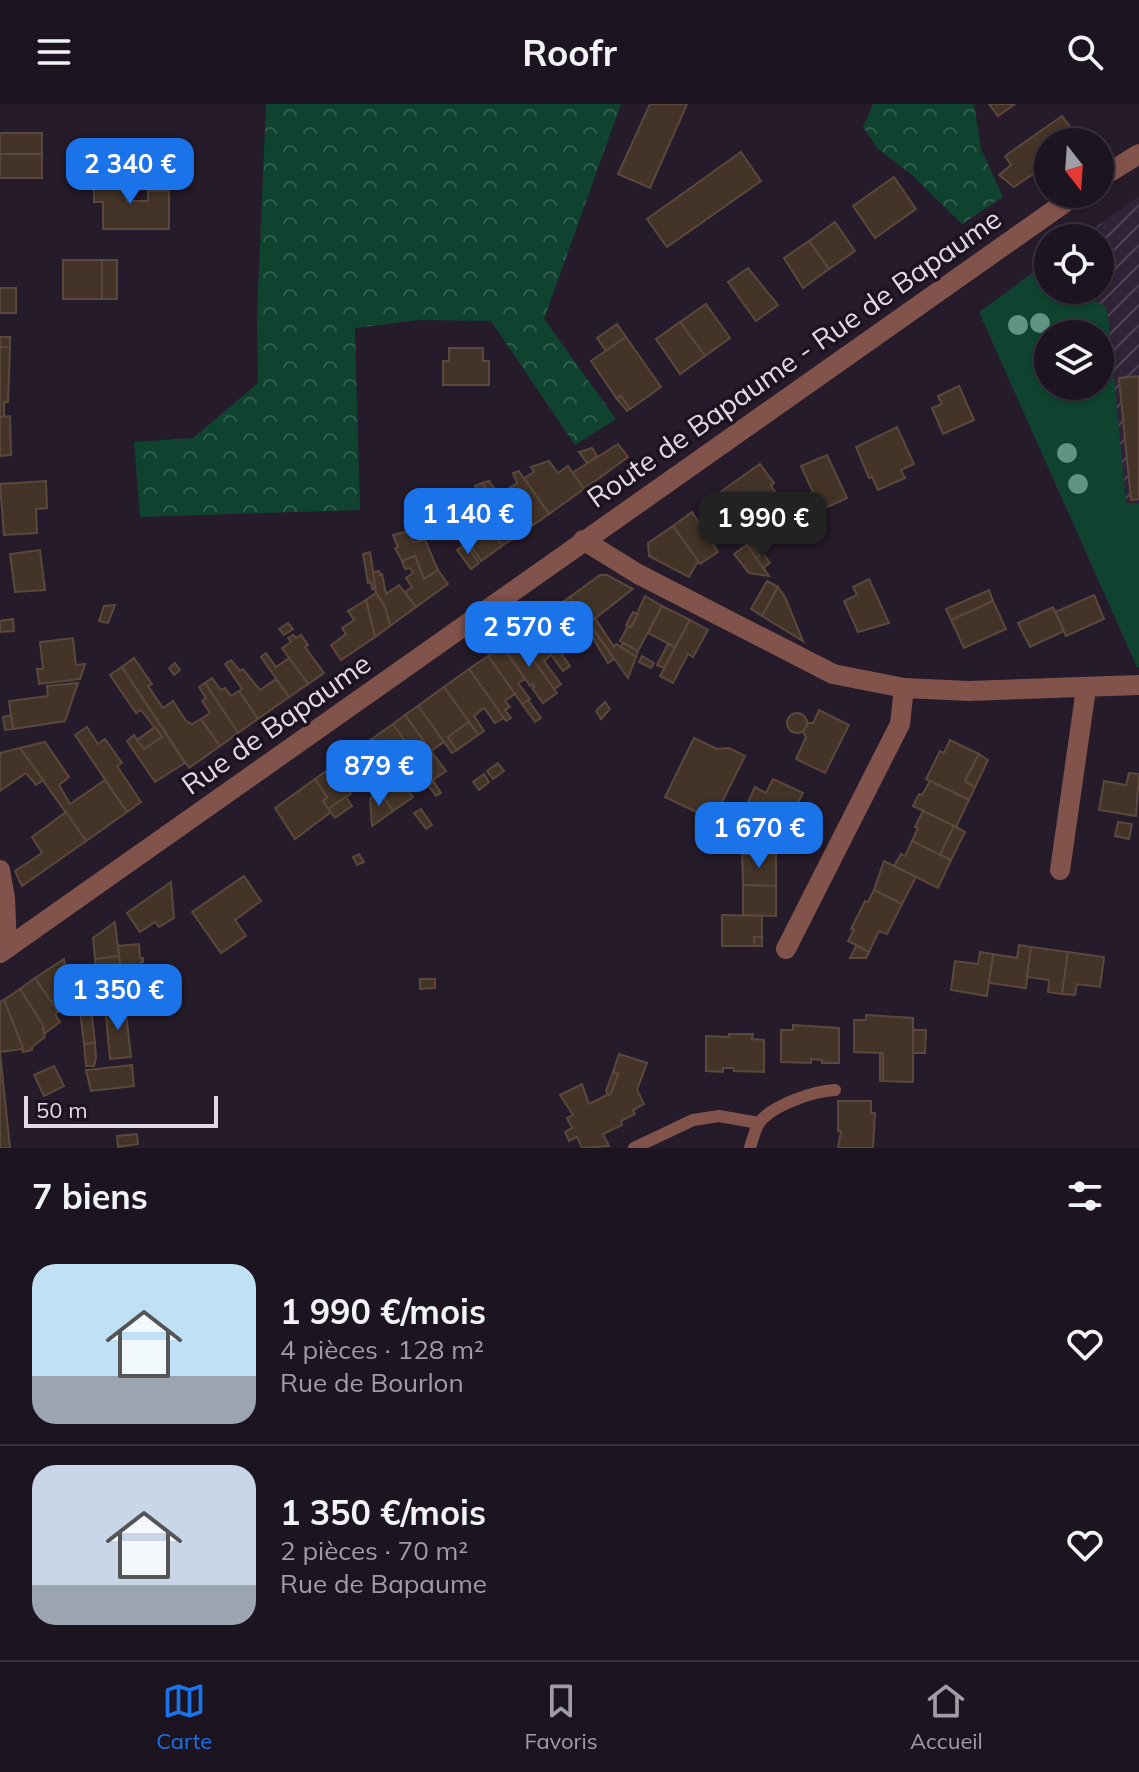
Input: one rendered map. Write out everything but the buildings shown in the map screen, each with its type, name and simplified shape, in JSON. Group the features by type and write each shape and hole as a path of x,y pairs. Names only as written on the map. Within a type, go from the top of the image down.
{"street":[{"path":"1114,169 1139,154"},
{"name":"Route de Bapaume - Rue de Bapaume","path":"583,540 1057,208"},
{"path":"583,540 638,574 833,674 904,688 969,691 1139,685"},
{"name":"Rue de Bapaume","path":"3,951 583,540"},
{"path":"786,949 900,724 904,688"},
{"path":"1060,870 1086,689"},
{"path":"0,870 5,898 3,951"}],"lane":[{"path":"750,1148 759,1123 785,1104 819,1091 835,1090"},
{"path":"634,1148 693,1120 719,1116 759,1123"}],"shaded area":[{"path":"1139,196 1139,667 1137,667 979,312 1034,272 1034,304 1114,304 1114,224 1100,224"}],"green space":[{"path":"266,104 621,104 544,319 616,419 575,445 491,321 419,320 355,328 360,510 140,517 134,442 193,438 258,383 257,315"},
{"path":"873,104 974,104 981,149 1003,197 962,224 912,175 877,148 863,127"},
{"path":"1034,272 1034,304 1101,304 1106,307 1108,320 1034,320 1034,400 1114,400 1114,378 1126,503 1139,503 1137,667 979,312"}]}
